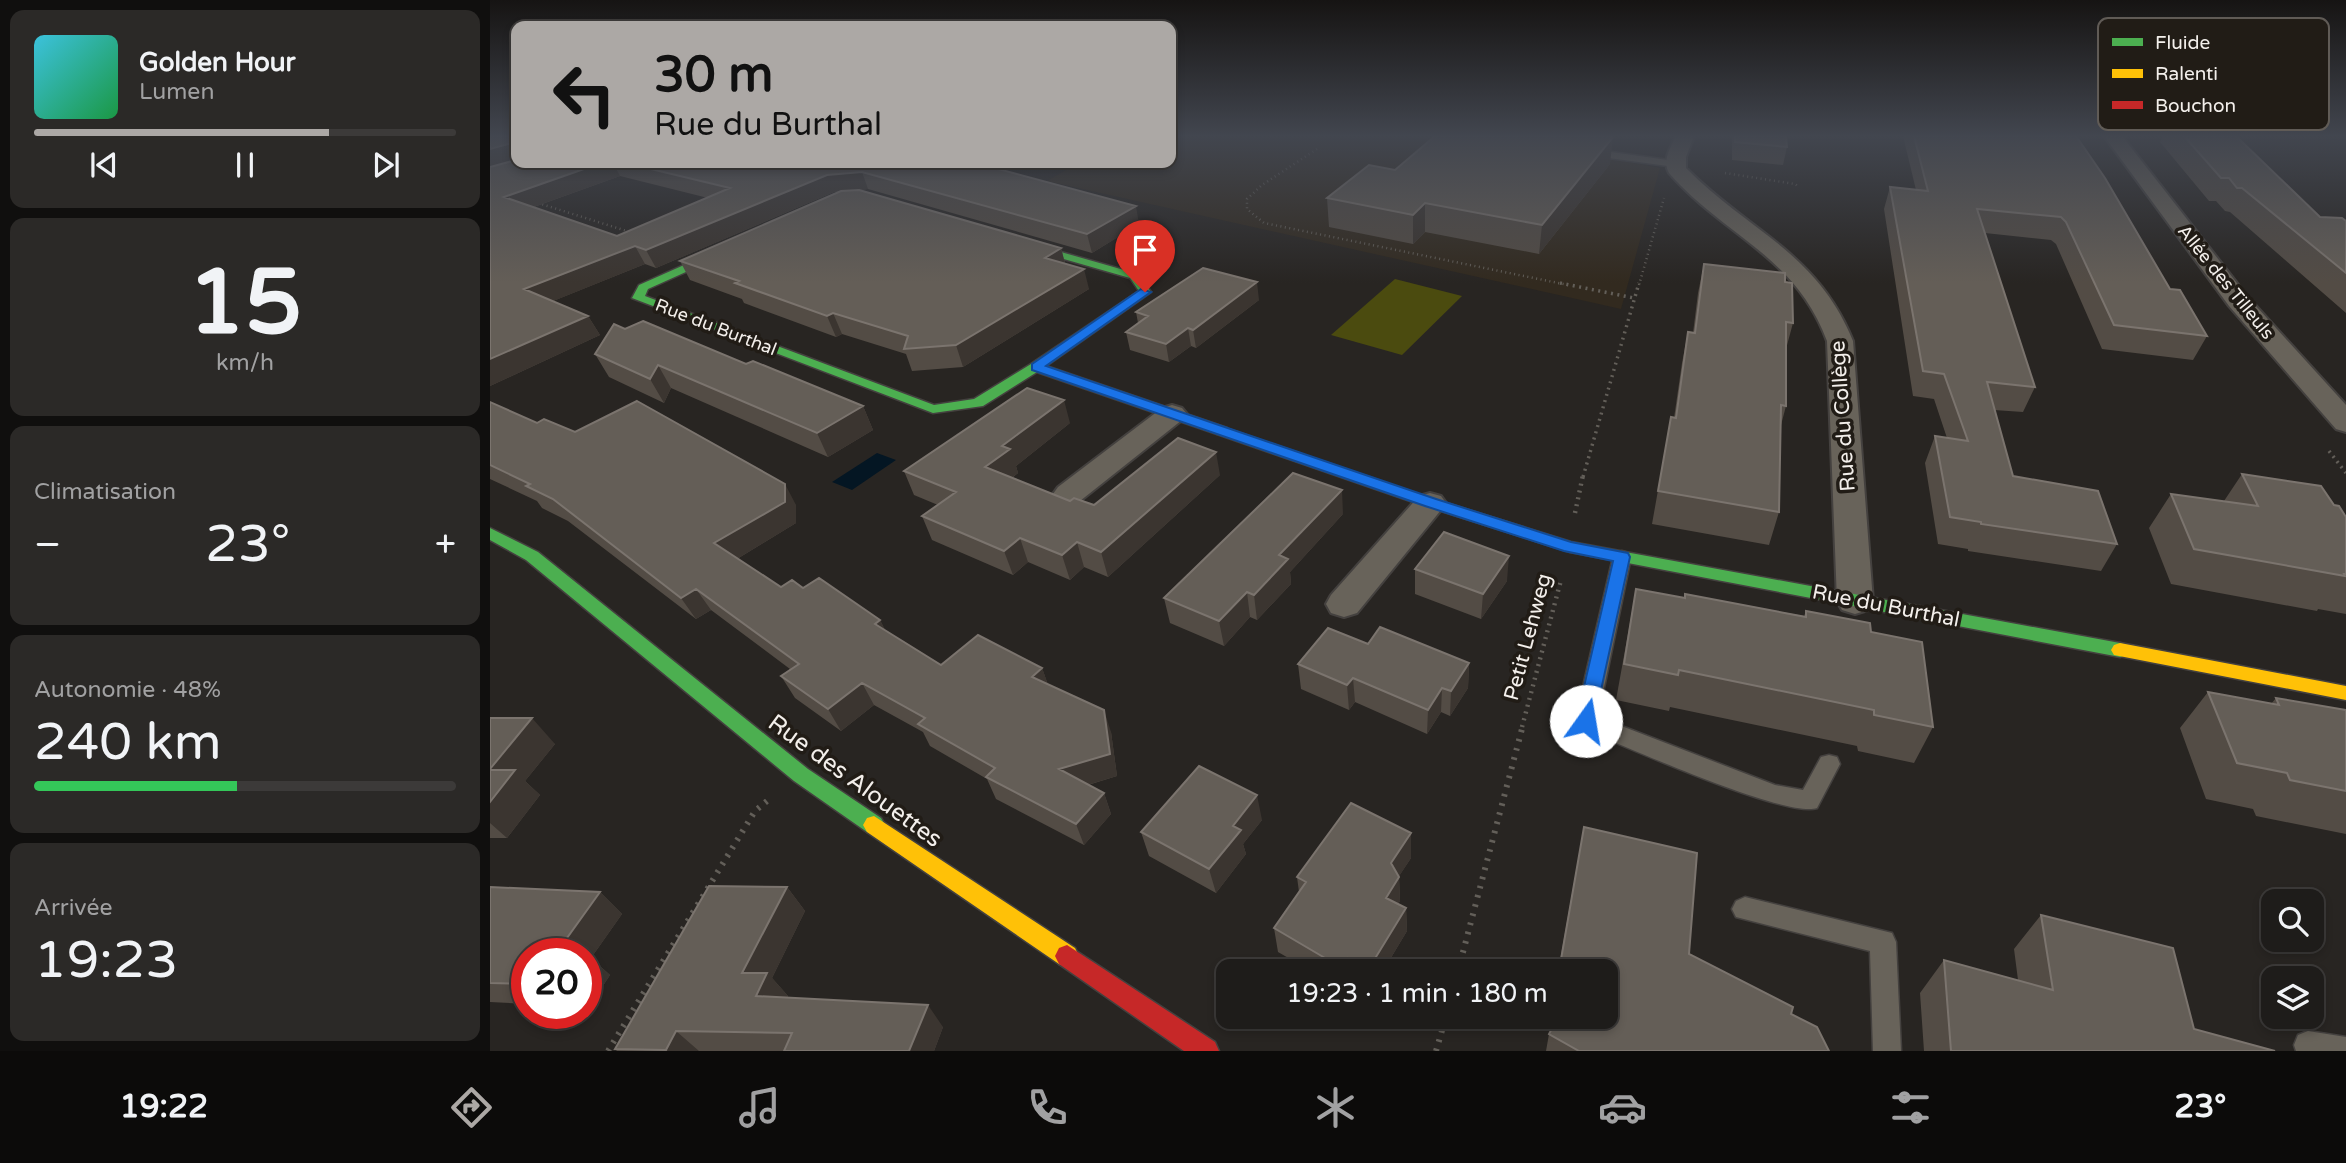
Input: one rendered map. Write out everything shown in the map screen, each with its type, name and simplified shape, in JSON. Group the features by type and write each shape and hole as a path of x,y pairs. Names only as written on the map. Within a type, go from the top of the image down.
{"street":[{"name":"Rue du Collège","path":"1707,185 1807,280 1829,310 1835,325 1840,341 1854,601"},
{"name":"Allée des Tilleuls","path":"2150,185 2238,300 2346,423"},
{"name":"Rue du Burthal","path":"747,241 642,287 638,298 933,409 978,402 1037,367 1145,292 1134,276 1000,237"},
{"name":"Rue du Burthal","path":"1037,367 1430,503 1570,547 2346,692"},
{"path":"1069,494 1172,414"},
{"path":"1344,604 1430,503"},
{"name":"Rue des Alouettes","path":"490,533 532,556 801,775 1206,1051"}],"lane":[{"path":"1622,557 1586,721 1774,795 1809,800 1829,764"},
{"path":"1745,909 1883,942 1887,1051"},
{"path":"2310,1051 2308,1045 2346,1051"}],"path":[{"path":"1262,185 1247,199 1247,209 1264,223 1634,298 1667,185"},
{"path":"529,201 633,233"},
{"name":"Petit Lehweg","path":"1461,959 1570,547 1579,490 1634,298"},
{"path":"608,1051 755,811 801,775"},
{"path":"1437,1051 1443,1029"}],"shaded area":[{"path":"1065,185 1655,185 1621,309"},
{"path":"1395,279 1462,296 1402,355 1331,335"}],"water":[{"path":"877,453 896,460 852,490 832,482"}],"building":[{"path":"490,185 538,185 504,197 617,236 730,188 718,185 803,185 646,250 635,246 524,289 588,316 490,359"},
{"path":"909,185 1058,185 1136,206 1087,234"},
{"path":"1343,185 1574,185 1542,225 1425,203 1413,215 1327,198"},
{"path":"1926,185 2109,185 2170,289 2180,290 2207,336 2114,325 2066,222 2061,217 1977,209 2035,387 1987,382 2013,476 2098,491 2117,544 1950,517 1935,436 1968,441 1944,374 1923,371 1890,187 1928,191"},
{"path":"2235,185 2287,185 2320,217 2342,218 2346,221 2346,273 2242,188"},
{"path":"859,190 1061,248 1045,258 1084,269 956,345 904,349 908,336 833,313 827,316 680,261 841,191"},
{"path":"1704,264 1785,273 1785,282 1792,283 1793,323 1786,322 1786,406 1781,405 1779,512 1658,491 1671,417 1676,418 1688,332 1695,333"},
{"path":"1203,268 1257,282 1193,330 1188,328 1166,344 1126,332 1148,316 1136,312"},
{"path":"643,321 746,364 753,361 863,406 817,433 658,365 650,379 595,354 614,324 625,329"},
{"path":"1027,388 1064,400 1002,446 1010,449 985,467 1070,501 1074,498 1094,505 1178,438 1216,452 1101,552 1077,542 1062,555 1020,538 1004,551 922,516 956,492 904,471"},
{"path":"637,401 785,484 785,502 714,543 781,587 792,580 803,588 819,578 880,620 875,624 941,665 978,635 1042,668 1032,677 1104,710 1110,754 1059,769 1104,793 1076,824 986,777 995,768 918,724 925,718 862,683 828,709 781,676 799,664 696,589 681,598 553,499 526,486 530,484 490,465 490,402 537,423 544,419 575,432"},
{"path":"1293,473 1342,490 1279,555 1288,559 1254,595 1247,592 1219,621 1164,598"},
{"path":"2242,474 2321,486 2346,517 2345,576 2194,549 2171,494 2258,506"},
{"path":"1444,532 1509,556 1483,594 1415,569"},
{"path":"1636,589 1685,598 1685,594 1806,617 1806,611 1870,623 1871,632 1922,642 1933,727 1874,715 1874,710 1679,670 1678,675 1624,664"},
{"path":"1380,627 1469,663 1451,691 1442,688 1428,710 1353,678 1347,685 1298,664 1328,628 1368,644"},
{"path":"2208,692 2279,705 2276,698 2346,710 2346,791 2290,780 2287,773 2237,763"},
{"path":"490,718 532,718 490,769"},
{"path":"1199,766 1257,795 1233,826 1241,830 1209,869 1141,832"},
{"path":"490,770 515,770 490,802"},
{"path":"1351,803 1411,833 1391,863 1399,877 1386,898 1406,908 1375,959 1327,959 1274,928 1306,882 1297,877"},
{"path":"1584,827 1697,853 1689,954 1793,1007 1791,1014 1817,1027 1829,1051 1579,1051 1549,1034 1552,1029 1618,1029 1618,959 1561,959"},
{"path":"709,886 787,887 742,973 767,973 756,996 928,1005 909,1051 784,1051 792,1033 676,1031 666,1050 615,1049"},
{"path":"490,887 600,892 567,938 511,938 511,984 490,983"},
{"path":"2041,915 2173,948 2194,1029 2275,1051 1951,1051 1944,960 2053,990"}],"traffic: fast":[{"path":"1012,241 1134,276 1145,292 1036,367"},
{"path":"733,247 643,287 638,298 933,409 978,403 1036,367 1222,431"},
{"path":"1427,502 1570,547 2120,650"},
{"path":"490,533 532,556 801,775 874,825"}],"traffic: slow":[{"path":"1222,431 1427,502"},
{"path":"2120,650 2346,693"},
{"path":"874,825 1067,956"}],"traffic: jam":[{"path":"1067,956 1206,1051"}],"route":[{"path":"1145,292 1037,367 1430,503 1570,547 1622,557 1586,721"}]}
